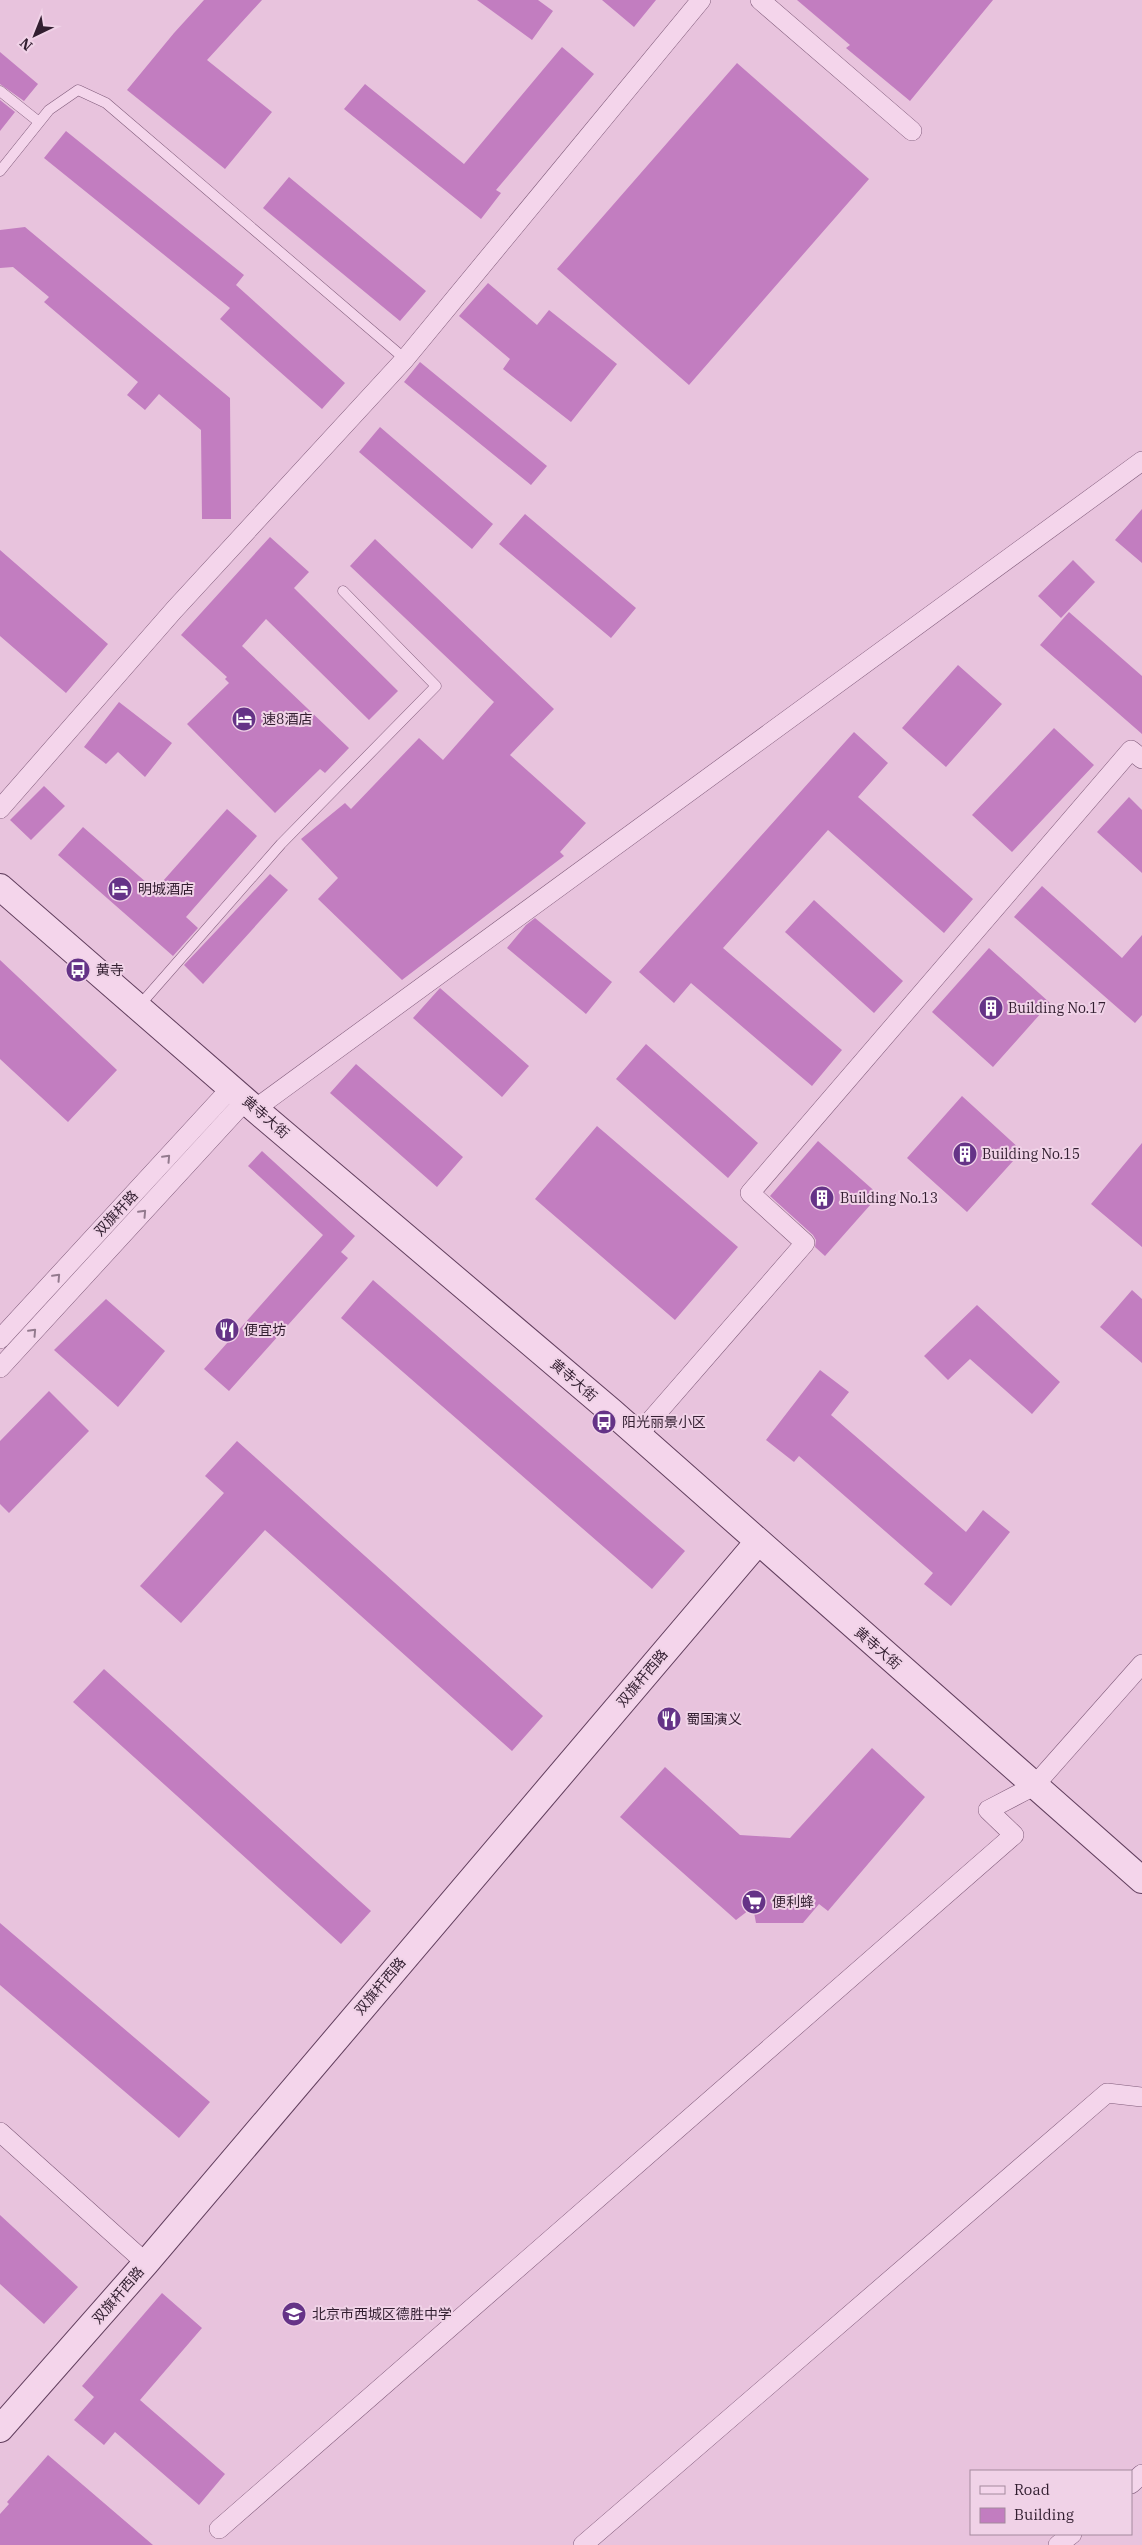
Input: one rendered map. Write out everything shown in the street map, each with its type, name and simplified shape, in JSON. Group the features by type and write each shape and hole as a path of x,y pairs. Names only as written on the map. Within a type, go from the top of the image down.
{"street":[{"path":"0,809 174,610 405,358 701,0"},
{"path":"760,0 912,131"},
{"path":"0,1368 244,1099 1142,461"},
{"path":"638,1435 805,1243 750,1193 1131,750 1142,759"},
{"name":"黄寺大街","path":"0,887 244,1099 638,1435 1142,1880"},
{"name":"双旗杆路","path":"0,1339 244,1099"},
{"name":"双旗杆西路","path":"0,2428 146,2263 758,1542"},
{"path":"219,2529 1014,1835 988,1810 1034,1786 1142,1664"},
{"path":"583,2545 1107,2093 1142,2097"},
{"path":"0,2132 146,2263"},
{"path":"1132,2483 1142,2474"},
{"path":"1058,2545 1071,2535"}],"lane":[{"path":"0,171 49,110 78,90 106,103 405,358"},
{"path":"0,92 39,122"},
{"path":"138,1007 281,844 436,686 343,590"}],"building":[{"path":"204,0 262,0 207,60 272,112 225,169 127,90"},
{"path":"477,0 538,0 553,11 532,40"},
{"path":"602,0 656,0 634,27"},
{"path":"797,0 993,0 910,101 846,48 850,45"},
{"path":"562,47 594,74 496,190 501,193 481,219 344,109 365,84 464,164"},
{"path":"0,52 38,84 24,101 0,84"},
{"path":"737,63 869,179 689,385 557,269"},
{"path":"0,100 15,112 0,131"},
{"path":"66,131 244,275 236,285 345,383 322,409 220,319 230,308 44,158"},
{"path":"289,177 426,291 400,321 263,208"},
{"path":"25,227 230,398 231,519 202,519 201,430 159,394 145,410 127,395 138,382 44,302 49,297 13,267 0,268 0,230"},
{"path":"488,283 537,325 549,310 617,364 571,422 503,369 510,359 459,316"},
{"path":"420,362 547,466 531,485 404,382"},
{"path":"380,427 493,524 472,549 359,452"},
{"path":"1142,509 1142,563 1115,540"},
{"path":"525,514 636,608 611,638 499,544"},
{"path":"270,537 309,572 294,588 398,691 369,720 266,619 242,646 349,748 325,773 320,769 275,813 187,724 229,683 225,679 227,677 181,635"},
{"path":"375,539 554,709 510,755 586,823 560,852 564,856 402,980 318,899 338,878 301,839 345,803 351,809 419,738 443,760 494,702 350,566"},
{"path":"0,550 108,644 66,693 0,636"},
{"path":"1073,560 1095,582 1061,618 1038,596"},
{"path":"1069,612 1142,676 1142,734 1040,645"},
{"path":"958,665 1002,704 946,767 902,728"},
{"path":"119,702 172,743 145,777 118,752 106,764 84,747"},
{"path":"1054,728 1094,765 1012,852 972,815"},
{"path":"854,732 888,763 858,797 973,899 944,933 828,830 723,948 842,1050 812,1086 691,983 674,1003 639,972"},
{"path":"44,786 65,806 31,840 10,820"},
{"path":"1129,797 1142,810 1142,873 1097,832"},
{"path":"227,809 257,836 186,917 198,928 173,956 58,855 83,827 155,890"},
{"path":"270,874 288,890 203,984 184,965"},
{"path":"1042,886 1122,958 1142,935 1142,1015 1135,1023 1014,917"},
{"path":"814,900 903,981 874,1013 785,932"},
{"path":"535,918 612,982 586,1014 507,948 526,925"},
{"name":"Building No.17","path":"989,948 1050,1003 993,1067 932,1012"},
{"path":"0,960 117,1070 68,1122 0,1059"},
{"path":"440,988 529,1066 502,1097 413,1018"},
{"path":"646,1044 758,1143 728,1178 616,1079"},
{"path":"356,1064 463,1157 437,1187 330,1093"},
{"name":"Building No.15","path":"962,1096 1022,1151 967,1212 907,1158"},
{"path":"597,1126 738,1247 675,1320 535,1199"},
{"name":"Building No.13","path":"818,1141 879,1195 825,1256 815,1247 816,1240 813,1235 770,1196"},
{"path":"1142,1143 1142,1247 1091,1204"},
{"path":"262,1151 355,1236 341,1252 348,1258 229,1391 204,1369 323,1235 248,1166"},
{"path":"373,1280 685,1551 652,1589 341,1318"},
{"path":"1132,1290 1142,1299 1142,1363 1100,1327"},
{"path":"106,1299 165,1351 118,1407 54,1350"},
{"path":"977,1305 1060,1382 1032,1414 970,1359 948,1380 924,1356"},
{"path":"820,1370 849,1392 831,1415 966,1532 983,1510 1010,1532 951,1606 924,1584 933,1573 799,1456 794,1462 766,1440"},
{"path":"49,1391 89,1431 9,1513 0,1504 0,1441"},
{"path":"237,1441 543,1716 512,1751 265,1530 181,1623 140,1586 224,1493 205,1476"},
{"path":"104,1669 371,1911 341,1944 73,1702"},
{"path":"872,1748 925,1797 828,1911 819,1904 803,1923 756,1923 753,1907 736,1920 620,1817 665,1767 740,1835 790,1838"},
{"path":"0,1923 210,2102 179,2138 0,1985"},
{"path":"0,2215 78,2287 44,2324 0,2284"},
{"path":"162,2293 202,2328 140,2400 225,2474 199,2505 115,2432 104,2445 74,2420 94,2397 82,2386"},
{"path":"48,2455 153,2545 0,2545 0,2514 9,2504 7,2502"}],"place":[{"name":"速8酒店","path":"244,719"},
{"name":"明城酒店","path":"120,889"},
{"name":"黄寺","path":"78,970"},
{"name":"Building No.17","path":"991,1008"},
{"name":"Building No.15","path":"965,1154"},
{"name":"Building No.13","path":"822,1198"},
{"name":"便宜坊","path":"227,1330"},
{"name":"阳光丽景小区","path":"604,1422"},
{"name":"蜀国演义","path":"669,1719"},
{"name":"便利蜂","path":"754,1902"},
{"name":"北京市西城区德胜中学","path":"294,2314"}]}
